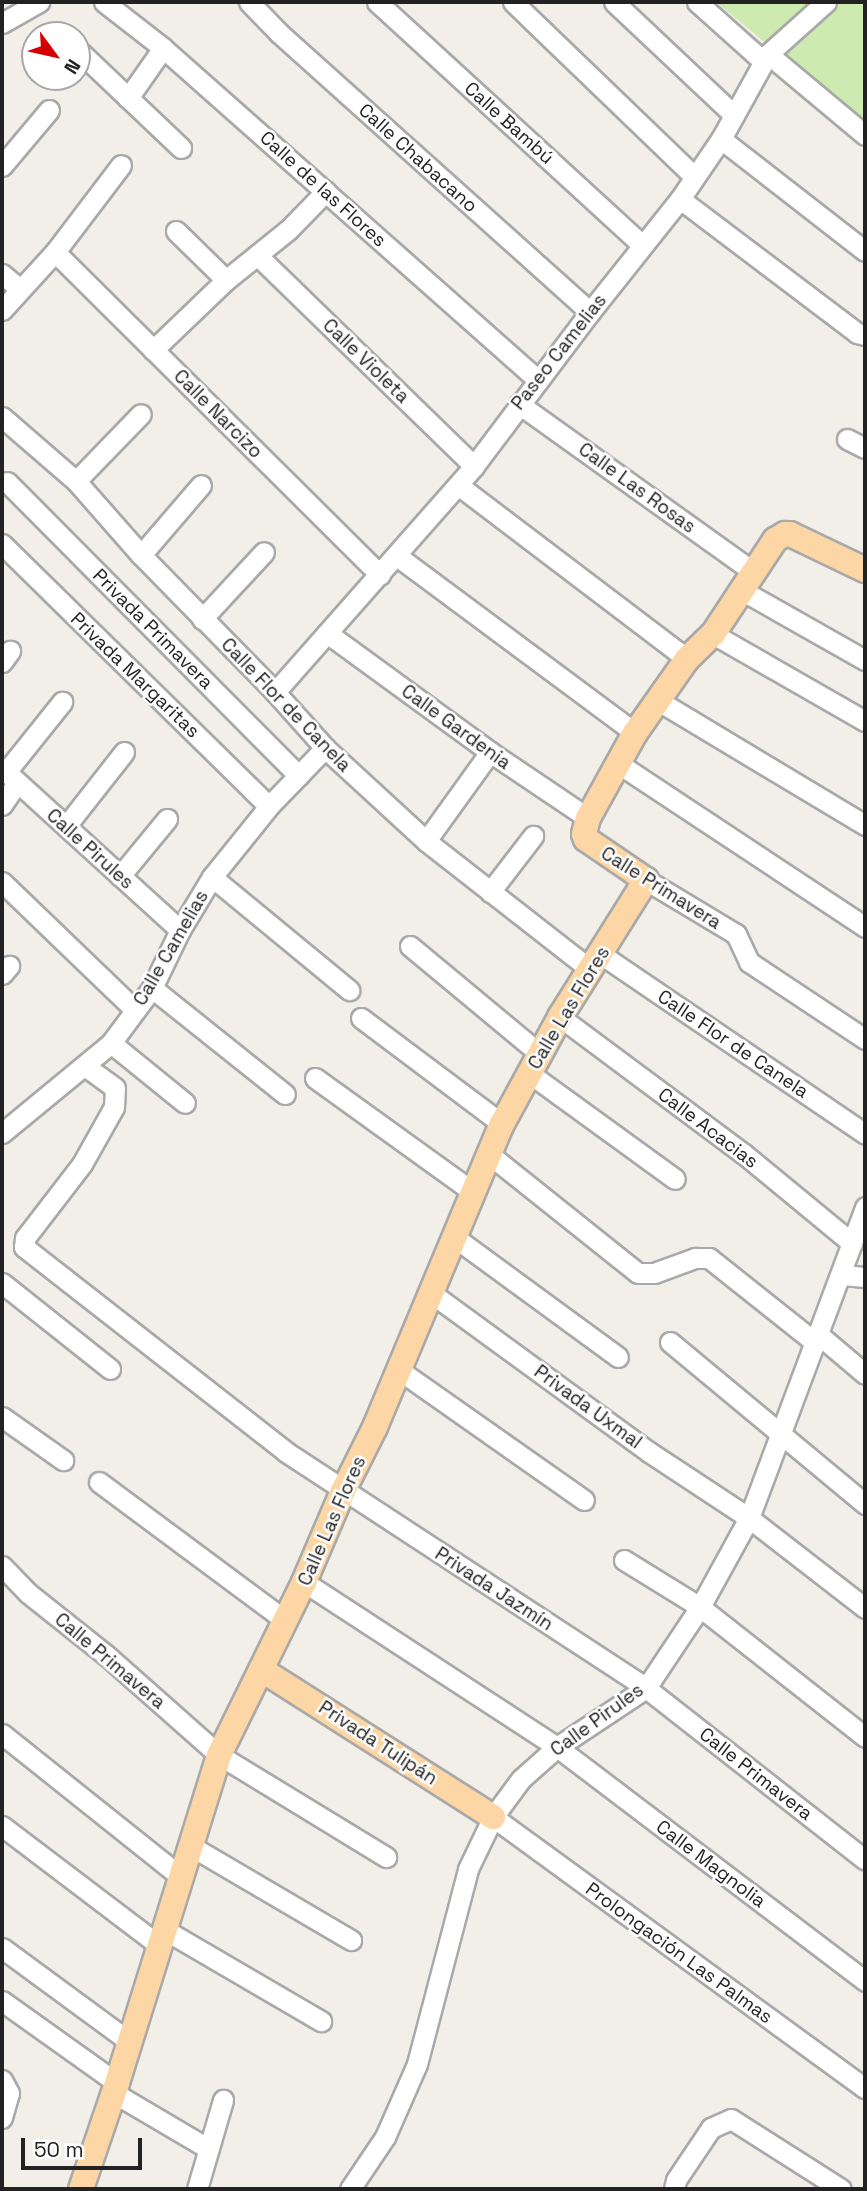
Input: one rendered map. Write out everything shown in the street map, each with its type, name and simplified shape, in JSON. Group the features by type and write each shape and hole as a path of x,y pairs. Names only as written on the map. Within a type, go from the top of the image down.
{"main road":[{"path":"587,828 616,762 687,659 713,634 775,540 785,534 865,570"},
{"name":"Calle Primavera","path":"587,828 646,880"},
{"name":"Calle Las Flores","path":"80,2189 116,2088 219,1755 304,1583 343,1491 376,1427 502,1124 560,1017 646,880"},
{"name":"Privada Tulipán","path":"262,1670 493,1817"}],"street":[{"path":"2,23 39,2"},
{"name":"Calle de las Flores","path":"104,2 163,48 538,380"},
{"name":"Calle Chabacano","path":"249,2 279,33 590,312"},
{"name":"Calle Bambú","path":"377,2 642,245"},
{"path":"513,2 694,176"},
{"path":"614,2 734,114"},
{"path":"697,2 865,135"},
{"name":"Paseo Camelias","path":"275,692 474,466 590,312 680,200 721,139 765,58 826,2"},
{"path":"128,98 163,48"},
{"path":"91,63 181,148"},
{"path":"2,166 49,110"},
{"path":"721,139 865,251"},
{"path":"2,310 55,252 121,165"},
{"path":"153,350 226,280 288,230 326,191"},
{"path":"680,200 857,333 865,335"},
{"path":"176,231 226,280"},
{"name":"Calle Narcizo","path":"55,252 380,575"},
{"name":"Calle Violeta","path":"257,255 474,466"},
{"path":"2,274 20,289"},
{"name":"Calle Las Rosas","path":"519,404 748,582 865,660"},
{"path":"76,481 141,414"},
{"name":"Calle Flor de Canela","path":"2,417 76,481 141,555 275,692 325,748 426,841 490,892 596,963 865,1134"},
{"path":"847,439 865,448"},
{"name":"Privada Primavera","path":"6,482 299,776"},
{"path":"141,555 201,485"},
{"path":"458,485 687,659"},
{"name":"Privada Margaritas","path":"2,544 269,806"},
{"path":"202,618 264,552"},
{"path":"397,556 635,733"},
{"name":"Calle Gardenia","path":"327,633 490,752 587,828"},
{"path":"713,634 865,721"},
{"path":"657,700 865,825"},
{"path":"2,805 9,774 62,702"},
{"name":"Calle Camelias","path":"2,1133 111,1043 152,988 180,930 212,877 269,806 325,748"},
{"path":"65,826 124,752"},
{"path":"426,841 490,752"},
{"path":"616,762 865,927"},
{"name":"Calle Pirules","path":"9,774 180,930"},
{"path":"120,876 167,819"},
{"path":"490,892 533,836"},
{"path":"212,877 349,990"},
{"name":"Calle Primavera","path":"646,880 736,934 751,964 865,1039"},
{"path":"2,882 135,1010"},
{"path":"410,946 535,1063 675,1179"},
{"path":"152,988 285,1094"},
{"name":"Calle Acacias","path":"560,1017 744,1154 852,1243"},
{"path":"361,1018 502,1124"},
{"path":"111,1043 185,1103"},
{"name":"Privada Jazmín","path":"85,1066 115,1088 114,1107 82,1164 24,1238 24,1247 286,1451 646,1688"},
{"path":"315,1079 473,1192"},
{"path":"490,1155 638,1273 653,1273 695,1258 709,1258 865,1374"},
{"name":"Calle Pirules","path":"349,2189 385,2137 417,2064 468,1869 493,1817 521,1779 557,1747 646,1688 700,1606 749,1518 842,1275 865,1207"},
{"path":"454,1237 618,1357"},
{"path":"842,1275 865,1277"},
{"path":"2,1283 110,1369"},
{"name":"Privada Uxmal","path":"430,1293 649,1452 749,1518 865,1608"},
{"path":"670,1342 865,1504"},
{"path":"399,1370 584,1500"},
{"path":"2,1417 63,1460"},
{"path":"99,1482 286,1620"},
{"path":"624,1560 700,1606 865,1737"},
{"name":"Calle Primavera","path":"2,1566 29,1593 106,1655 219,1755 386,1857"},
{"name":"Calle Magnolia","path":"304,1583 557,1747 865,1980"},
{"name":"Calle Primavera","path":"646,1688 865,1860"},
{"path":"2,1734 180,1876"},
{"name":"Prolongación Las Palmas","path":"493,1817 865,2088"},
{"path":"2,1826 163,1938 321,2021"},
{"path":"189,1845 351,1940"},
{"path":"2,1948 130,2042"},
{"path":"2,2001 116,2088 209,2149"},
{"path":"2,2080 9,2093 2,2118"},
{"path":"197,2189 223,2101"},
{"path":"674,2189 676,2180 711,2128 723,2120 737,2121 841,2189"}],"green space":[{"path":"716,2 865,2 865,125"}]}
